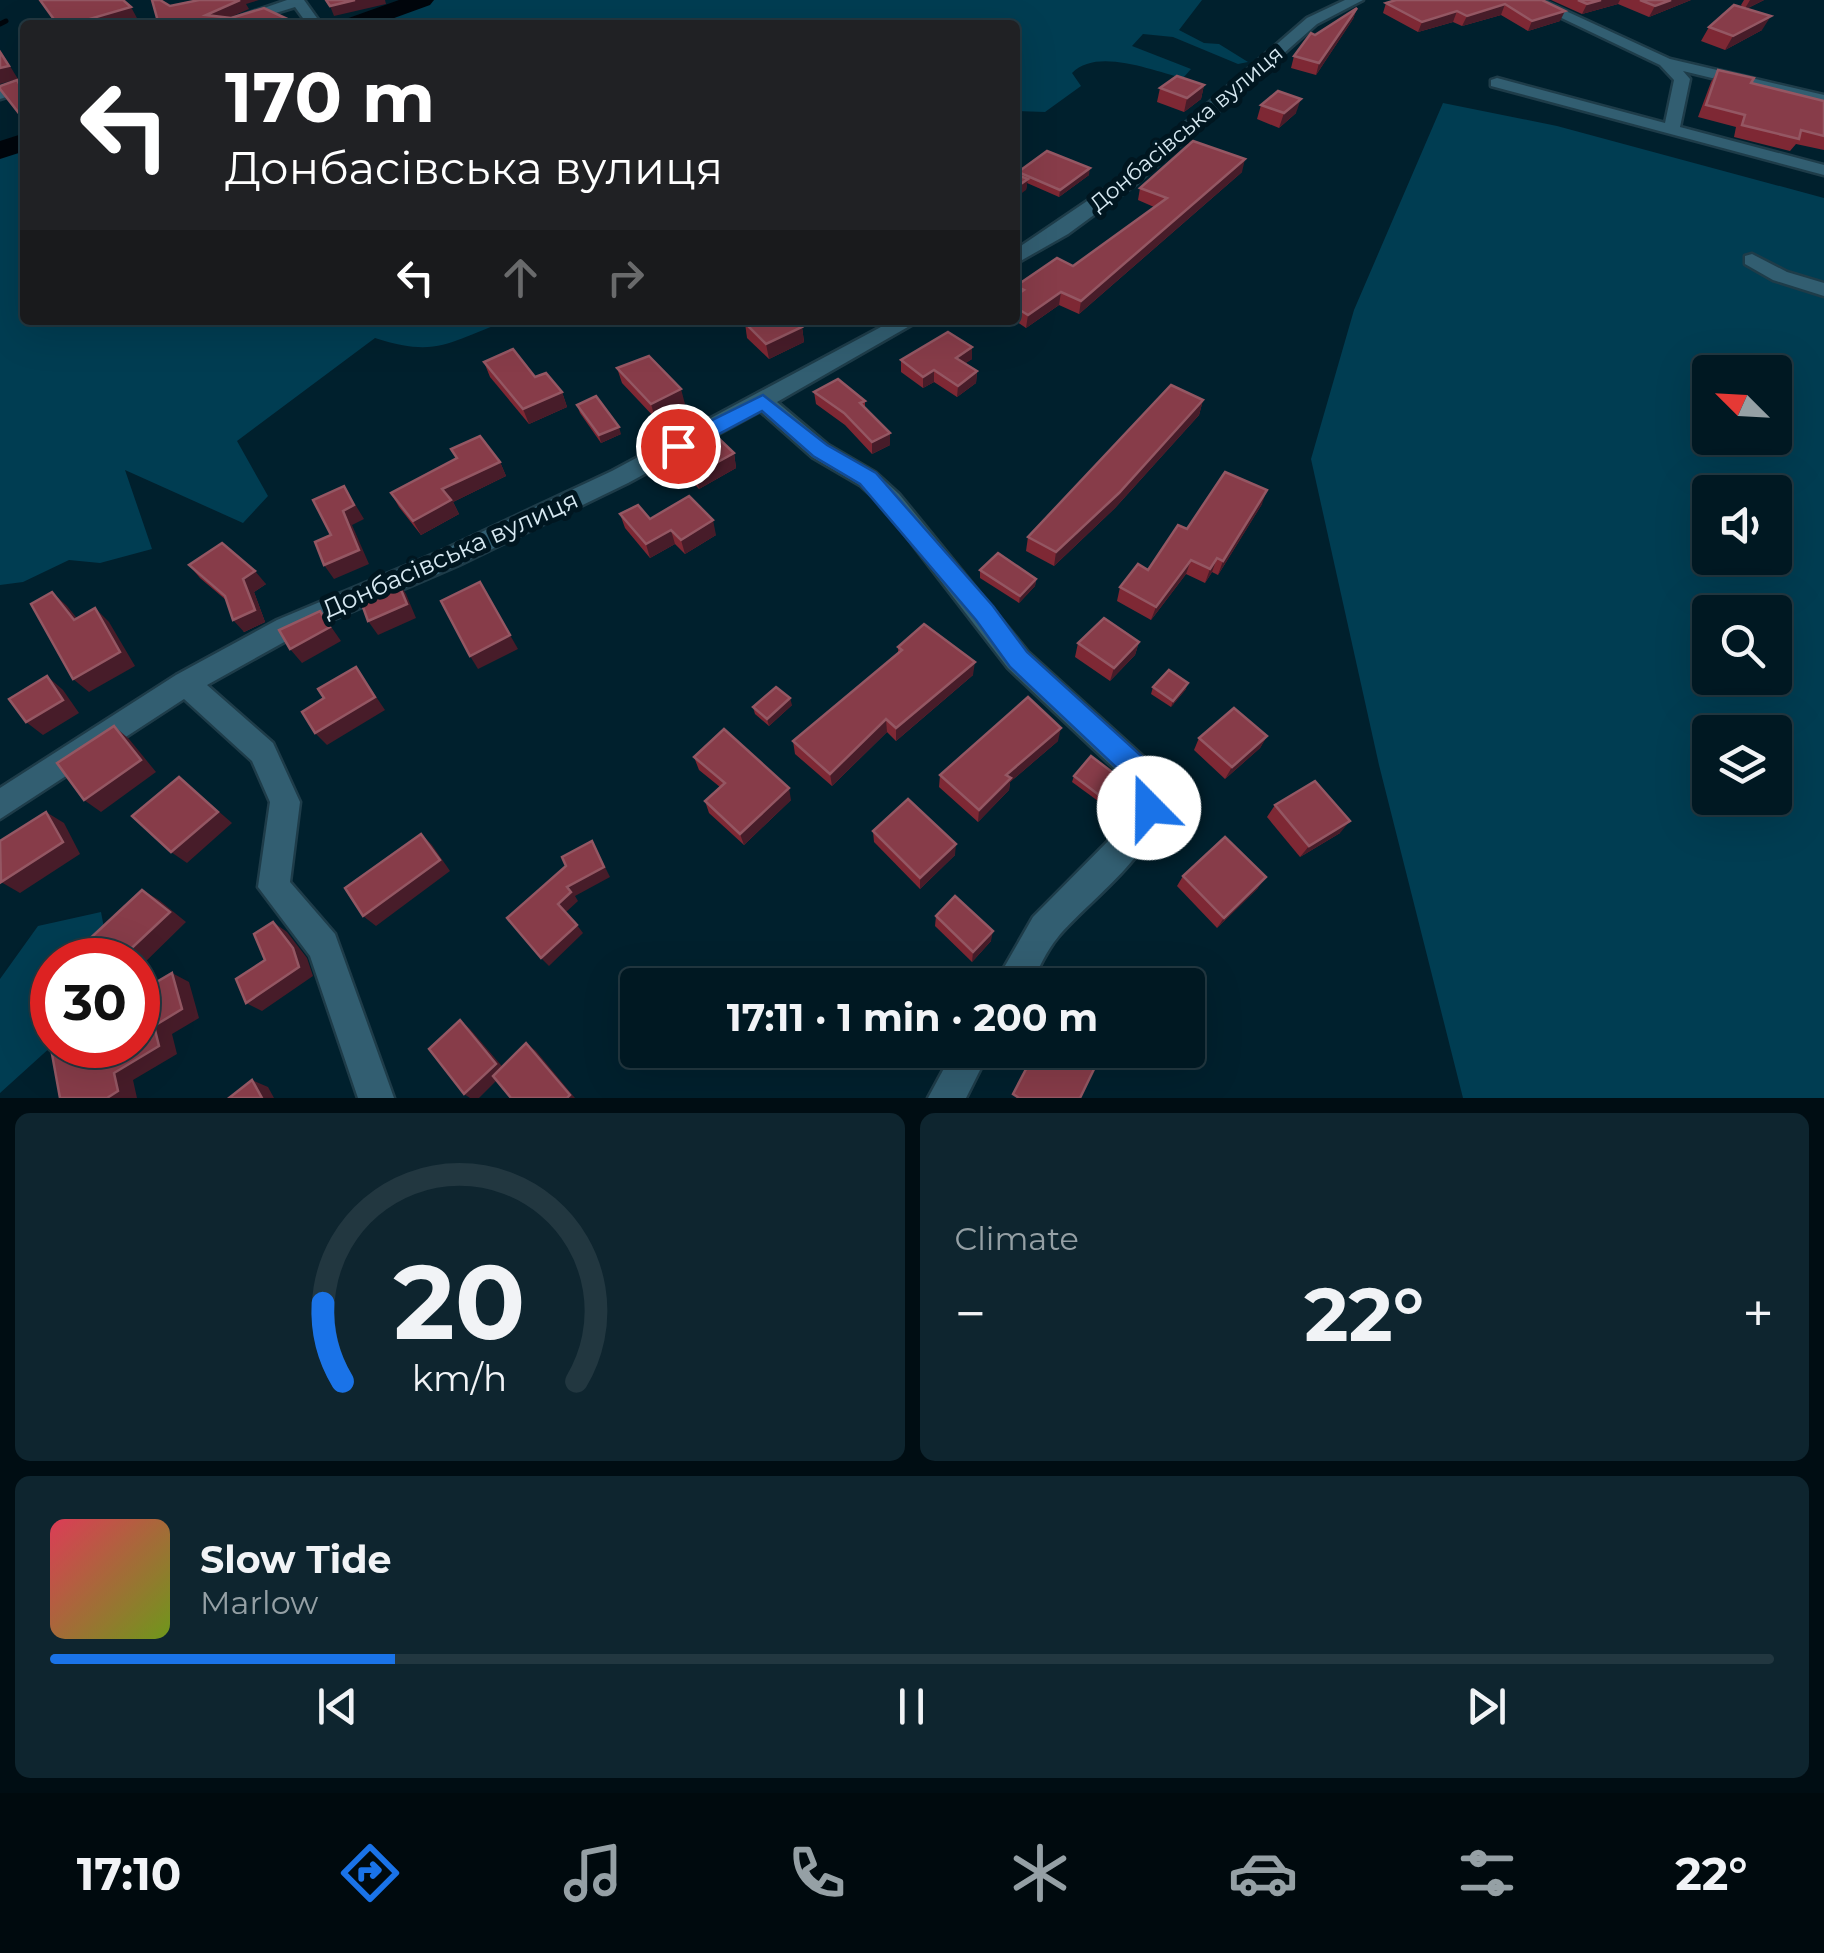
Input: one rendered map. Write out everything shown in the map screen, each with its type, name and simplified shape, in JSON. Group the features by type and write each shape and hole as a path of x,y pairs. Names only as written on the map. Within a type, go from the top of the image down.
{"street":[{"name":"Донбасівська вулиця","path":"1020,255 1130,180 1312,20 1356,0"},
{"path":"1531,0 1665,62 1824,100"},
{"path":"238,20 298,1"},
{"path":"1665,62 1682,80 1672,127"},
{"path":"1497,84 1824,170"},
{"path":"1752,260 1780,276 1824,290"},
{"name":"Донбасівська вулиця","path":"0,805 186,683 286,628 468,550 620,477 901,325"},
{"path":"763,402 820,450 868,478 1018,660 1149,781 1149,808 1136,834 1044,928 1021,968"},
{"path":"186,683 262,752 270,769 284,802 274,887 323,946 376,1098"},
{"path":"946,1098 964,1068"}],"shaded area":[{"path":"434,0 1202,0 1179,30 1204,43 1219,44 1248,62 1238,64 1173,37 1143,34 1132,46 1191,69 1183,78 1126,63 1096,62 1072,73 1081,86 1045,112 1020,111 1020,20 376,20"},
{"path":"1443,103 1557,126 1824,198 1824,1098 1463,1098 1379,765 1311,459 1354,310"},
{"path":"20,152 20,325 498,325 432,347 375,338 237,441 268,496 243,523 125,470 152,549 100,563 69,560 23,582 0,585 0,158"},
{"path":"101,912 106,938 30,938 30,1066 0,1093 0,979 38,926"}],"building":[{"path":"40,0 123,0 131,7 86,20 54,20"},
{"path":"152,0 170,6 199,0 240,0 206,15 231,18 264,8 290,20 158,20"},
{"path":"326,0 355,0 330,6"},
{"path":"1542,0 1565,11 1532,21 1505,4 1467,16 1457,11 1422,22 1386,3"},
{"path":"1640,0 1671,0 1655,6"},
{"path":"1734,5 1771,16 1733,36 1709,27"},
{"path":"1357,8 1319,63 1294,56 1311,33 1315,35"},
{"path":"0,52 9,66 0,68"},
{"path":"1718,70 1754,78 1751,83 1824,101 1824,136 1801,130 1799,139 1742,125 1745,115 1706,105"},
{"path":"1177,76 1204,85 1187,98 1160,88"},
{"path":"17,80 20,115 0,89"},
{"path":"1278,91 1301,99 1284,113 1261,105"},
{"path":"1193,141 1245,159 1081,301 1061,292 1028,315 1020,310 1020,293 1024,290 1020,283 1057,258 1073,266 1167,198 1140,188"},
{"path":"1047,151 1090,168 1060,190 1020,171"},
{"path":"747,325 802,327 766,344"},
{"path":"948,332 972,347 956,358 977,371 958,386 934,370 923,377 901,360"},
{"path":"513,349 535,377 546,373 562,392 523,409 484,362"},
{"path":"649,356 681,389 651,404 617,368"},
{"path":"838,379 865,401 860,403 890,433 872,442 844,413 814,392"},
{"path":"1171,385 1203,400 1119,493 1056,552 1028,537"},
{"path":"596,396 619,427 599,435 577,405"},
{"path":"714,434 734,453 696,474 680,458 699,448 694,444"},
{"path":"480,436 500,462 442,489 451,500 413,521 391,493 457,458 451,449"},
{"path":"1225,472 1267,490 1223,561 1217,558 1210,569 1191,560 1156,607 1120,587 1138,564 1148,570 1178,525 1187,529"},
{"path":"344,486 354,505 343,511 359,550 324,565 315,542 331,535 313,500"},
{"path":"689,496 713,520 681,540 671,530 646,544 620,514 638,505 650,519"},
{"path":"222,543 255,571 243,579 255,610 233,620 225,596 189,565"},
{"path":"998,553 1036,579 1020,596 980,570"},
{"path":"397,580 407,604 368,621 359,596"},
{"path":"480,582 510,635 470,656 441,601"},
{"path":"52,592 74,620 95,608 120,652 73,679 31,604"},
{"path":"320,611 330,627 290,649 279,630"},
{"path":"1104,618 1139,642 1114,668 1078,643"},
{"path":"924,624 975,662 896,728 886,719 830,774 793,741 902,650 898,647"},
{"path":"356,667 375,697 315,733 302,712 324,698 318,689"},
{"path":"1169,670 1188,683 1173,701 1153,687"},
{"path":"47,676 63,700 26,722 9,699"},
{"path":"776,687 790,698 767,719 753,707"},
{"path":"1028,697 1061,728 1006,775 1011,778 979,810 940,775"},
{"path":"1234,708 1267,736 1232,767 1199,738"},
{"path":"114,726 141,760 84,800 57,763"},
{"path":"724,729 789,788 740,834 705,801 725,783 694,757"},
{"path":"1091,756 1116,775 1099,795 1074,776"},
{"path":"179,777 218,812 171,852 132,816"},
{"path":"1315,781 1350,821 1309,846 1275,805"},
{"path":"908,799 956,844 920,878 873,831"},
{"path":"46,812 63,842 1,882 0,841"},
{"path":"421,834 440,860 363,916 345,888"},
{"path":"1225,837 1266,877 1224,918 1183,876"},
{"path":"592,841 604,867 567,887 571,892 558,904 577,925 541,958 507,918 566,866 562,857"},
{"path":"142,890 170,912 142,938 91,938"},
{"path":"955,896 993,931 973,952 936,916"},
{"path":"273,922 293,948 299,967 246,1003 236,979 265,960 254,934"},
{"path":"172,973 182,1009 160,1022 160,980"},
{"path":"460,1020 496,1064 464,1094 429,1049"},
{"path":"526,1043 570,1095 567,1098 511,1098 493,1076"},
{"path":"55,1068 122,1068 114,1073 118,1091 107,1098 60,1098"},
{"path":"1027,1068 1095,1068 1080,1098 1019,1098 1013,1094"},
{"path":"252,1080 262,1098 229,1098"}],"waterway":[{"path":"366,20 422,0"},
{"path":"0,24 6,21"},
{"path":"0,150 20,144"}],"route":[{"path":"678,446 763,402 820,450 868,478 984,613 1018,660 1149,781 1149,808"}]}
